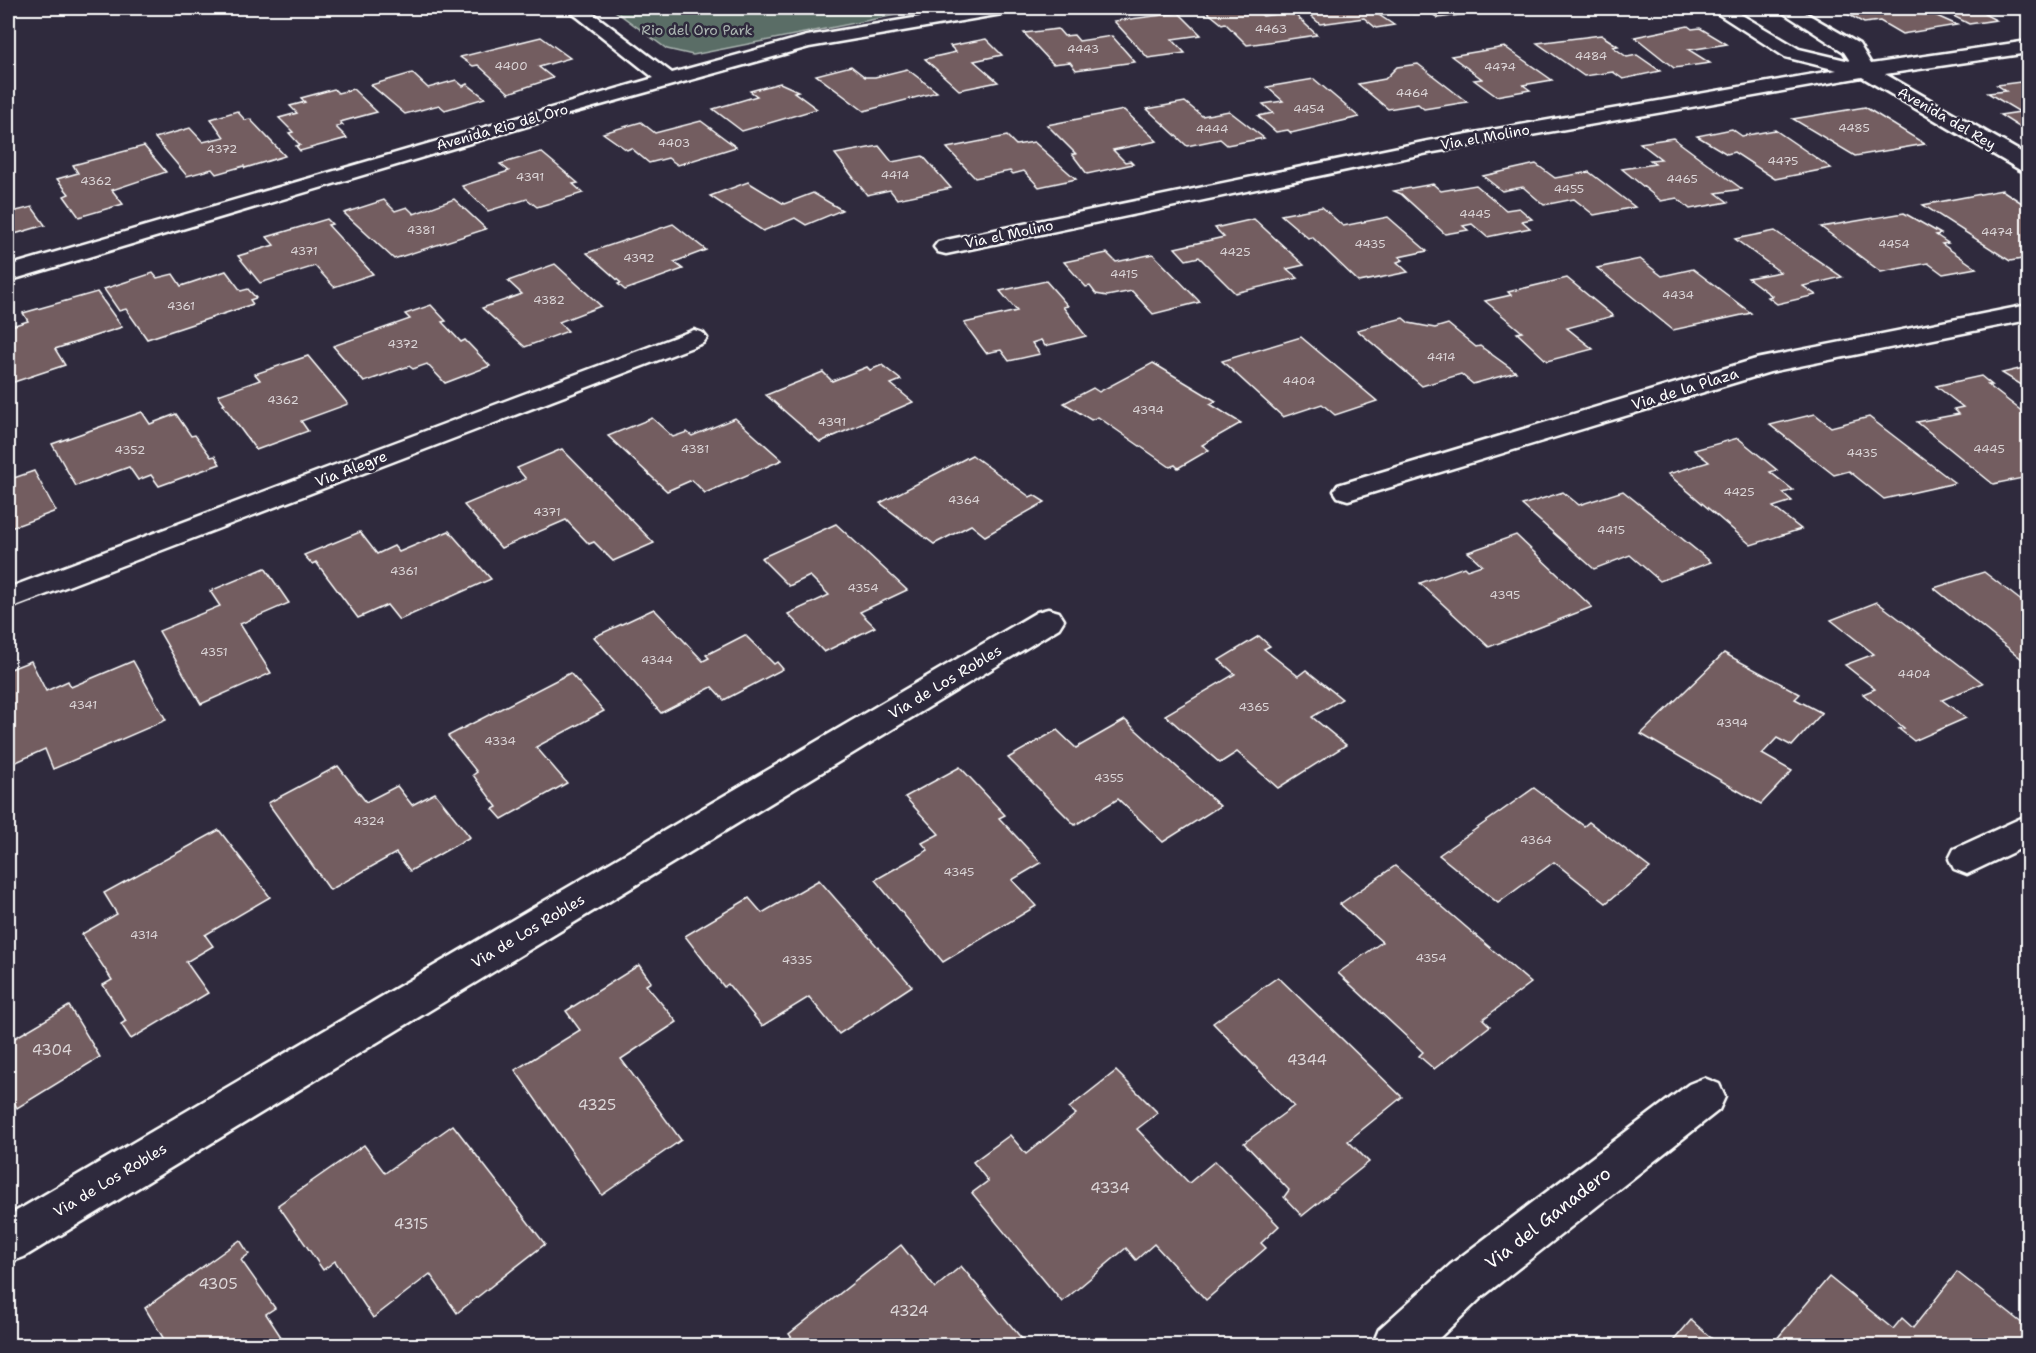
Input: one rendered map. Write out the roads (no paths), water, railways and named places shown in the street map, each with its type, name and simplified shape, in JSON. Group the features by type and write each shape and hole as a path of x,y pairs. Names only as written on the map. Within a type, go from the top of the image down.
{"street":[{"path":"576,8 667,79"},
{"name":"Avenida Rio del Oro","path":"8,274 667,79 807,42 1002,8"},
{"name":"Avenida del Rey","path":"1718,8 1792,53 1865,71 2028,165"},
{"name":"Avenida del Rey","path":"1785,8 1852,48 1865,71"},
{"name":"Via el Molino","path":"946,247 1428,147 1865,71 2028,47"},
{"name":"Via de la Plaza","path":"1348,491 1765,364 2028,313"},
{"name":"Via Alegre","path":"8,599 694,338"},
{"name":"Via de Los Robles","path":"8,1241 1048,620"},
{"path":"1967,858 2028,829"},
{"name":"Via del Ganadero","path":"1396,1346 1466,1281 1704,1097"}],"park label":[{"name":"Rio del Oro Park","path":"697,30"}]}
